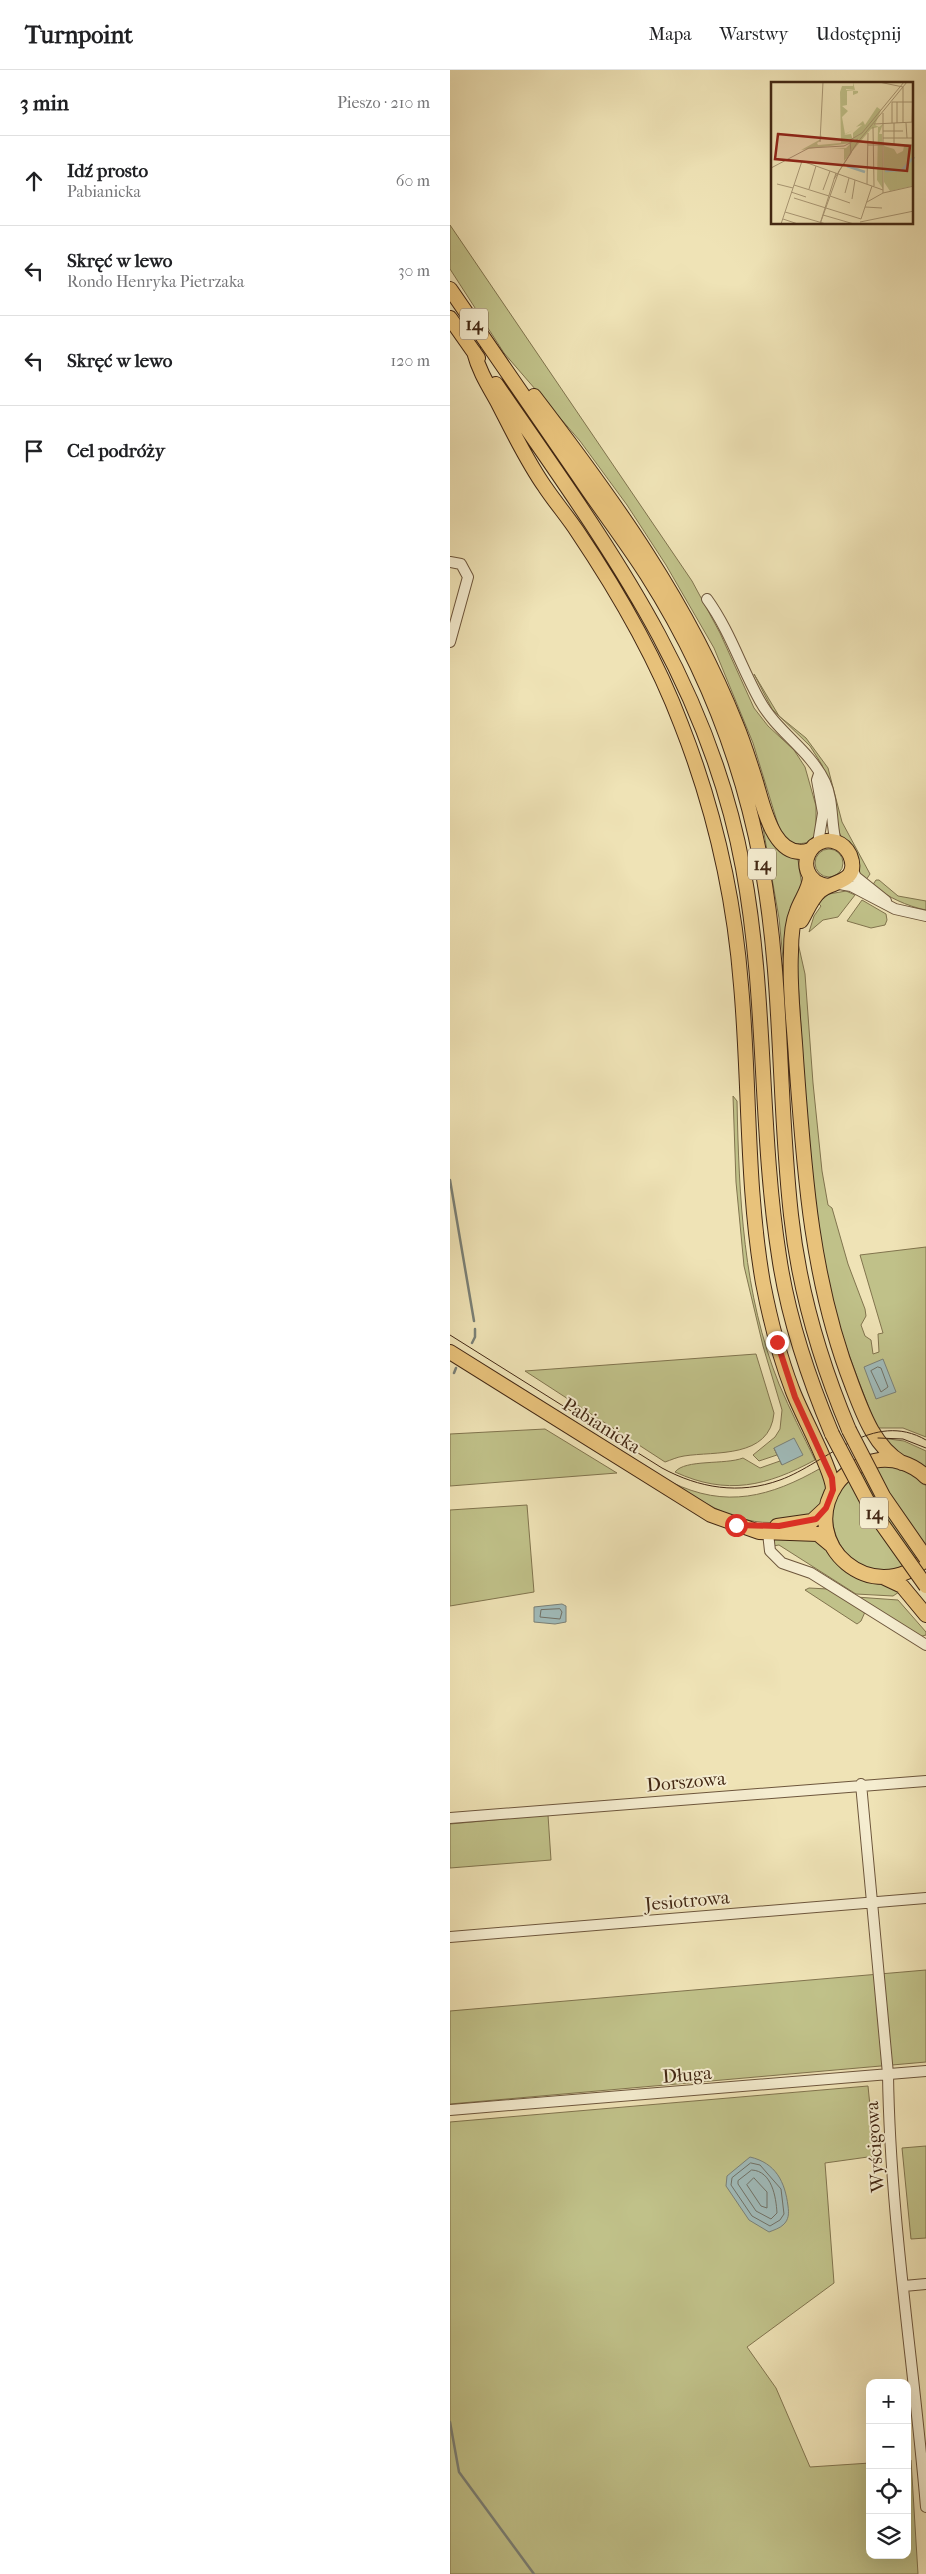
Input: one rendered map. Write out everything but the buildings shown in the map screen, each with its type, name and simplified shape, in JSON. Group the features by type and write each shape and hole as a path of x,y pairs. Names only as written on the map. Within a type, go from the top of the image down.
{"main road":[{"name":"14","path":"450,289 648,576 686,643 727,737 754,829 762,864 769,915 787,1170 796,1251 814,1335 848,1430 884,1496 926,1558"},
{"name":"14","path":"450,318 632,585 670,654 710,744 734,827 750,911 771,1193 779,1257 802,1357 832,1434 872,1510 926,1586"},
{"path":"474,352 479,372 518,442 544,486 576,528 617,592 652,656 680,721 706,796 725,868 735,933 741,984 757,1235 764,1289 777,1342 791,1387 830,1474 833,1490"},
{"path":"497,358 512,368 594,475 668,585 717,678 737,727 771,829 787,848 799,852 829,840 839,843 850,855 851,866 847,876 818,893 794,932"},
{"path":"814,846 806,860 810,876 808,887 796,914 790,968 802,1146 811,1227 824,1296 837,1342 870,1428 885,1449 902,1463"},
{"path":"810,876 818,883 834,885"},
{"name":"Pabianicka","path":"450,1352 700,1509 752,1531 815,1533 823,1536 830,1544"},
{"path":"859,1466 871,1446 870,1428"},
{"path":"926,1477 917,1469 902,1463 876,1460 859,1466 846,1474 833,1490 826,1508 826,1523 830,1544 843,1561 852,1568 869,1576 886,1578 902,1586 926,1615"},
{"name":"Pabianicka","path":"736,1525 797,1524 816,1519 826,1508"},
{"path":"886,1578 912,1570 926,1558"}],"street":[{"path":"450,562 462,564 468,577 450,642"},
{"path":"707,599 719,616 761,703 777,724 802,748 828,790 834,833 839,843"},
{"path":"814,846 823,812 817,780 819,774"},
{"path":"851,866 856,877 882,898 907,912"},
{"path":"834,885 850,886 881,904 926,916"},
{"path":"768,1533 770,1551 782,1563 811,1573 926,1645"},
{"name":"Dorszowa","path":"450,1818 861,1784 926,1781"},
{"name":"Wyścigowa","path":"861,1784 888,2074 888,2120 926,2507"},
{"name":"Jesiotrowa","path":"450,1937 926,1898"},
{"name":"Długa","path":"450,2110 926,2071"},
{"path":"904,2286 926,2284"}],"green space":[{"path":"450,225 692,581 720,633 754,708 768,726 794,750 805,767 816,806 816,835 809,842 799,844 792,842 780,831 753,743 714,648 666,565 627,505 580,441 504,353 450,269"},
{"path":"754,674 779,716 772,709"},
{"path":"780,717 806,738 828,768 842,822 870,874 866,880 860,875 839,832 834,796 822,765 810,746"},
{"path":"762,822 783,849 798,860 802,886 786,989 779,918"},
{"path":"829,849 839,853 843,863 839,873 829,877 819,873 815,863 819,853"},
{"path":"876,880 879,880 898,896 926,901 926,910 905,904 878,890 872,886"},
{"path":"846,891 855,895 838,917 823,920 809,932 814,916 821,906 818,903 829,894"},
{"path":"862,900 886,914 887,920 885,925 871,928 847,921"},
{"path":"798,943 805,974 813,1083 822,1171 828,1205 832,1208 848,1264 865,1309 866,1316 861,1325 865,1336 871,1340 873,1354 879,1352 878,1334 883,1333 860,1255 926,1247 926,1437 903,1428 877,1428 837,1319 824,1262 812,1178 797,966"},
{"path":"733,1096 737,1101 739,1173 750,1280 767,1350 779,1384 815,1460 763,1482 729,1486 712,1484 675,1472 687,1465 743,1458 760,1468 780,1461 782,1465 774,1448 777,1455 759,1461 753,1455 775,1437 780,1429 782,1410 763,1346 744,1266 736,1182"},
{"path":"756,1354 774,1413 770,1428 763,1438 752,1446 739,1450 684,1456 665,1462 525,1371"},
{"path":"545,1429 617,1473 450,1486 450,1434"},
{"path":"883,1440 904,1441 926,1451 926,1469 898,1455"},
{"path":"889,1466 910,1472 926,1486 926,1551 897,1569 872,1570 851,1558 837,1539 832,1516 838,1493 856,1475"},
{"path":"821,1468 827,1486 817,1513 794,1520 770,1523 740,1518 725,1513 671,1482 710,1495 748,1496 784,1486"},
{"path":"527,1505 534,1592 450,1606 450,1510"},
{"path":"810,1536 828,1550 847,1571 860,1579 882,1584 899,1592 893,1596 856,1594 779,1545 773,1546 775,1539"},
{"path":"809,1588 828,1589 865,1612 861,1621 857,1624 805,1590"},
{"path":"856,1597 898,1600 926,1632 926,1635 919,1637"},
{"path":"548,1815 551,1860 450,1868 450,1824"},
{"path":"926,1970 926,2062 450,2104 450,2011"},
{"path":"868,2086 875,2156 825,2163 834,2283 747,2347 776,2388 810,2467 866,2463 866,2559 911,2559 911,2460 918,2574 450,2574 450,2122"},
{"path":"926,2146 926,2238 911,2239 902,2148"}],"water":[{"path":"883,1359 896,1392 876,1399 864,1367"},
{"path":"794,1438 803,1455 782,1465 774,1448"},
{"path":"562,1604 566,1606 566,1622 555,1624 534,1622 534,1607"},
{"path":"750,2157 759,2160 773,2169 782,2182 787,2197 788,2216 785,2223 769,2232 749,2220 726,2186 727,2176"}],"waterway":[{"path":"450,1180 474,1321"},
{"path":"472,1343 475,1337 475,1329"},
{"path":"454,1373 456,1368"},
{"path":"450,2422 459,2472 534,2574"}],"tram line":[{"path":"450,1335 662,1468 705,1485 734,1488 765,1485 798,1472 851,1442 887,1431 906,1432 926,1440"},
{"path":"878,1438 903,1439 926,1448"}],"route":[{"path":"736,1525 779,1526 812,1520 819,1516 826,1508 833,1490 832,1478 795,1397 777,1342"}]}
